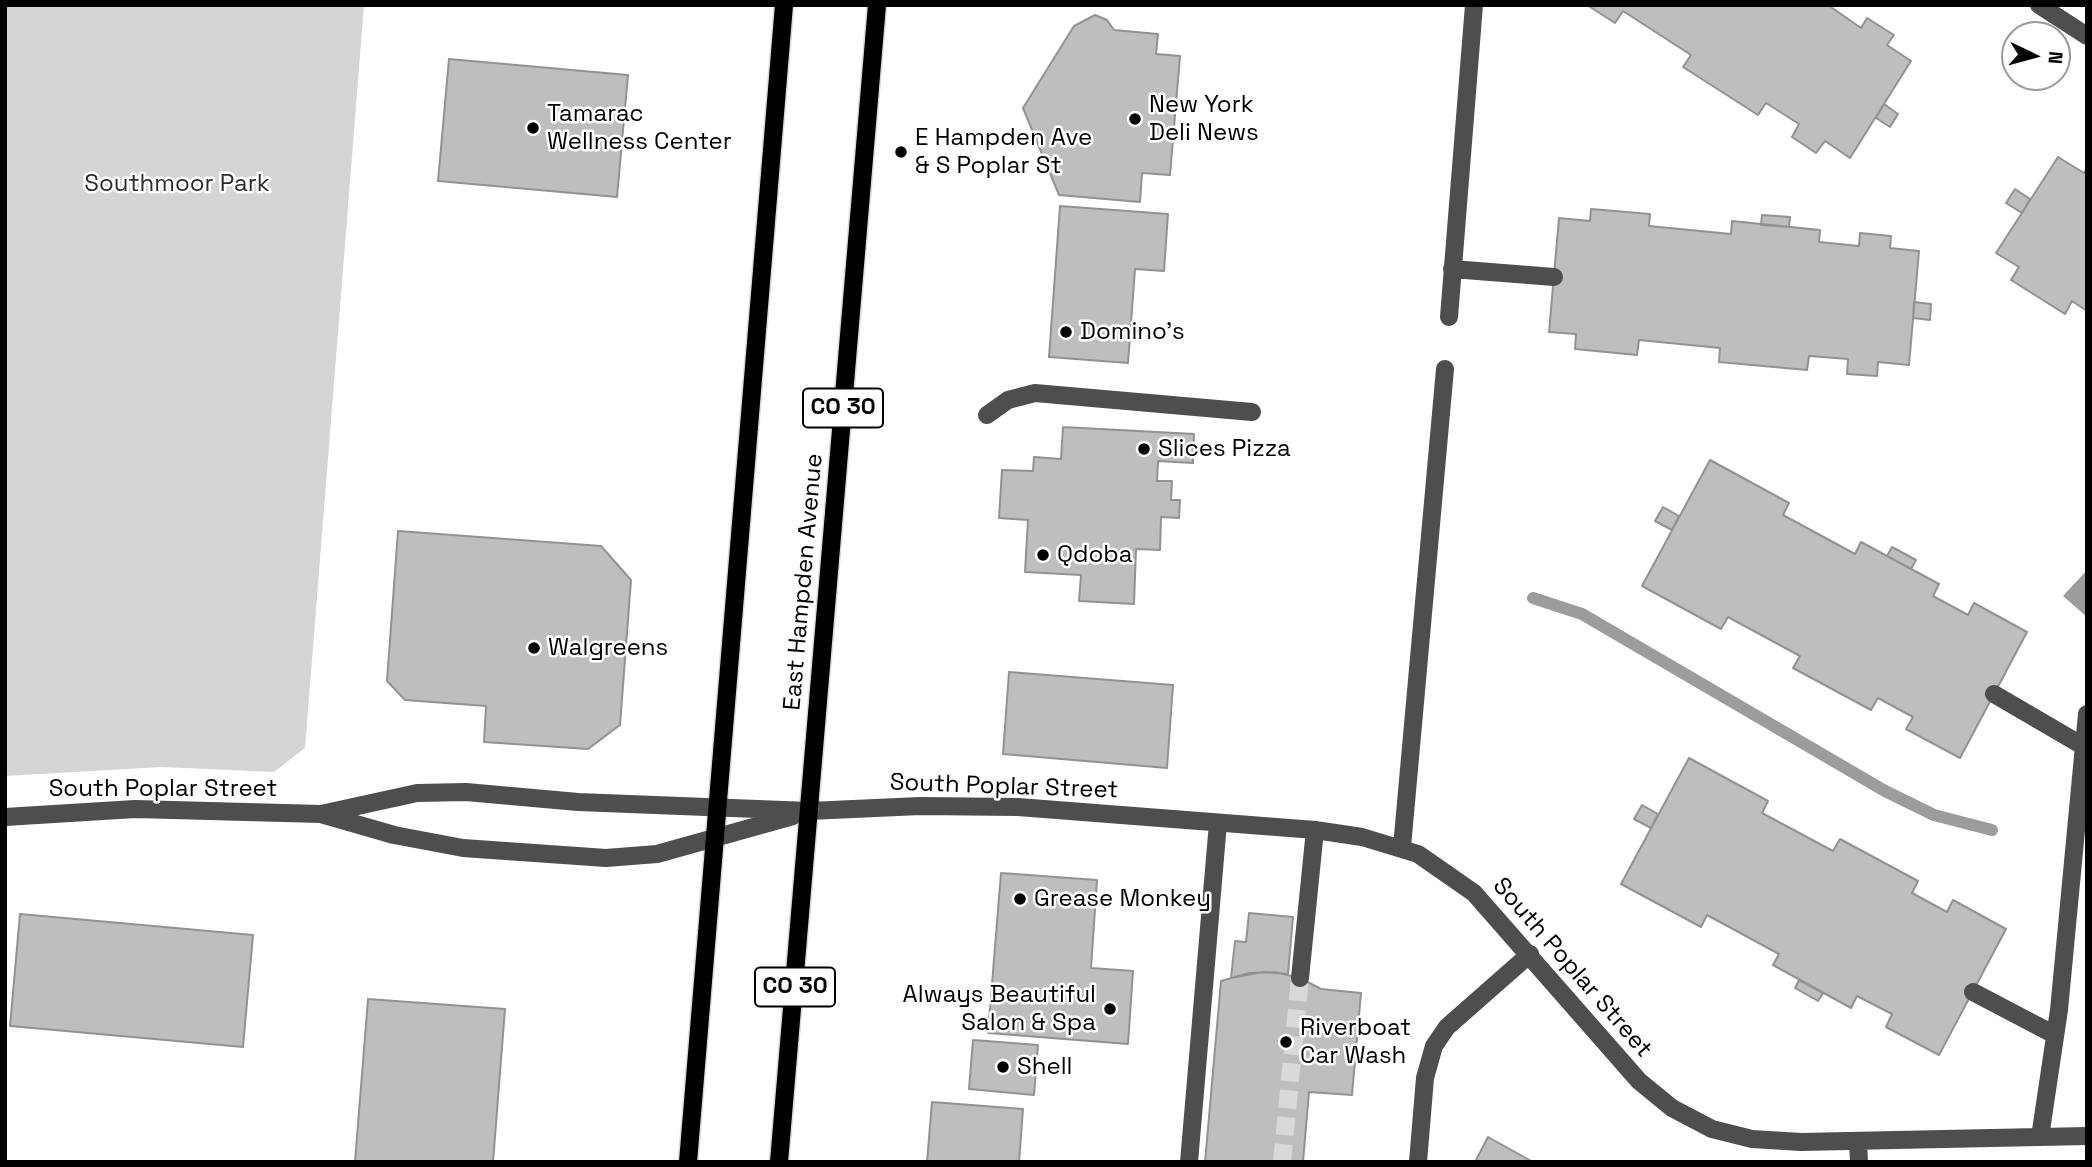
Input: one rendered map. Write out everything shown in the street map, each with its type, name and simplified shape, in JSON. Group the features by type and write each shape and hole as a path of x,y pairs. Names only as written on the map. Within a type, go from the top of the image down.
{"main road":[{"path":"688,1162 785,5"},
{"name":"East Hampden Avenue","path":"779,1162 877,5"}],"street":[{"path":"1448,317 1474,5"},
{"path":"2039,5 2087,36"},
{"path":"1452,269 1554,277"},
{"path":"1402,847 1445,369"},
{"path":"987,415 1008,400 1035,393 1252,412"},
{"path":"1994,694 2083,746"},
{"path":"2040,1137 2055,1035 2087,714"},
{"name":"South Poplar Street","path":"321,814 430,791 809,811 920,806 1007,807 1315,830 1362,836 1402,847 1431,862 1474,893 1633,1075 1661,1100 1691,1119 1723,1133 1752,1139 1858,1142 2087,1136"},
{"name":"South Poplar Street","path":"5,817 135,808 321,814 422,842 570,857 657,854 809,811"},
{"path":"1189,1162 1218,823"},
{"path":"1300,978 1315,830"},
{"path":"1418,1162 1425,1078 1434,1046 1447,1027 1530,954"},
{"path":"1973,992 2055,1035"},
{"path":"1858,1142 1859,1162"}],"green space":[{"name":"Southmoor Park","path":"5,5 364,5 305,748 274,772 162,767 5,776"}],"shaded area":[{"path":"2087,570 2087,617 2063,596"}],"building":[{"path":"1587,5 1828,5 1861,28 1867,18 1894,35 1887,45 1911,61 1850,158 1825,141 1816,153 1792,137 1799,124 1766,103 1758,115 1683,67 1691,55 1623,11 1615,23"},
{"path":"1095,15 1107,20 1114,30 1158,34 1156,54 1180,56 1170,175 1142,173 1140,202 1059,195 1023,108 1074,26"},
{"name":"Tamarac Wellness Center","path":"449,59 628,75 617,197 438,181"},
{"path":"1884,104 1898,114 1890,127 1876,118"},
{"path":"2058,157 2084,173 2087,168 2087,311 2072,301 2065,314 2011,280 2019,267 1996,253"},
{"path":"2015,189 2030,199 2022,213 2006,203"},
{"path":"1060,206 1168,214 1164,271 1135,269 1128,363 1049,357"},
{"path":"1591,209 1650,214 1649,226 1731,234 1732,221 1820,230 1819,242 1859,246 1860,233 1891,236 1890,248 1919,251 1909,365 1878,362 1877,376 1847,374 1848,359 1809,356 1807,370 1719,362 1720,348 1639,340 1637,355 1575,349 1576,334 1549,332 1559,218 1590,221"},
{"path":"1762,215 1790,217 1789,227 1761,225"},
{"path":"1914,302 1931,304 1930,320 1913,318"},
{"path":"1063,427 1194,434 1193,463 1158,461 1157,481 1172,481 1171,500 1180,500 1179,518 1161,517 1160,550 1136,549 1134,604 1079,601 1081,575 1025,572 1028,520 999,518 1002,470 1033,471 1034,457 1061,459"},
{"path":"1710,460 1789,503 1783,515 1855,554 1861,542 1939,584 1933,596 1968,615 1974,603 2027,632 1960,758 1906,729 1913,717 1878,698 1871,710 1793,668 1800,656 1728,617 1721,629 1642,586"},
{"path":"1663,507 1679,516 1672,530 1655,521"},
{"path":"398,531 601,546 631,580 620,725 588,749 484,742 486,706 405,700 387,681"},
{"path":"1892,547 1916,560 1911,569 1887,556"},
{"path":"1009,672 1173,685 1167,768 1003,754"},
{"path":"1689,758 1768,801 1762,813 1833,851 1840,839 1918,881 1912,893 1947,912 1953,900 2006,929 1939,1055 1886,1027 1892,1014 1857,996 1851,1008 1773,965 1779,954 1707,915 1701,927 1621,884"},
{"path":"1642,805 1658,814 1651,828 1634,819"},
{"path":"1001,873 1097,880 1091,968 1133,971 1128,1044 988,1033"},
{"path":"1249,913 1293,917 1288,974 1263,972 1231,978 1235,941 1246,942"},
{"path":"20,914 253,935 243,1047 10,1026"},
{"name":"Riverboat Car Wash","path":"1275,972 1300,978 1321,989 1361,993 1352,1095 1309,1092 1303,1162 1205,1162 1221,981 1249,973"},
{"path":"1799,980 1823,993 1818,1001 1795,988"},
{"path":"368,999 505,1009 493,1162 355,1162"},
{"name":"Shell","path":"973,1040 1038,1045 1034,1095 969,1089"},
{"path":"932,1102 1023,1109 1019,1162 927,1162"},
{"path":"1488,1137 1533,1162 1475,1162"}],"waterway":[{"path":"1533,598 1582,614 1885,791 1934,815 1992,830"}],"tunnel":[{"path":"1282,1162 1300,978"}],"place":[{"name":"New York Deli News","path":"1135,119"},
{"name":"Tamarac Wellness Center","path":"533,128"},
{"name":"E Hampden Ave & S Poplar St","path":"901,152"},
{"name":"Domino's","path":"1066,332"},
{"name":"Slices Pizza","path":"1144,449"},
{"name":"Qdoba","path":"1043,555"},
{"name":"Walgreens","path":"534,648"},
{"name":"Grease Monkey","path":"1020,899"},
{"name":"Always Beautiful Salon & Spa","path":"1110,1009"},
{"name":"Riverboat Car Wash","path":"1286,1042"},
{"name":"Shell","path":"1003,1067"}]}
